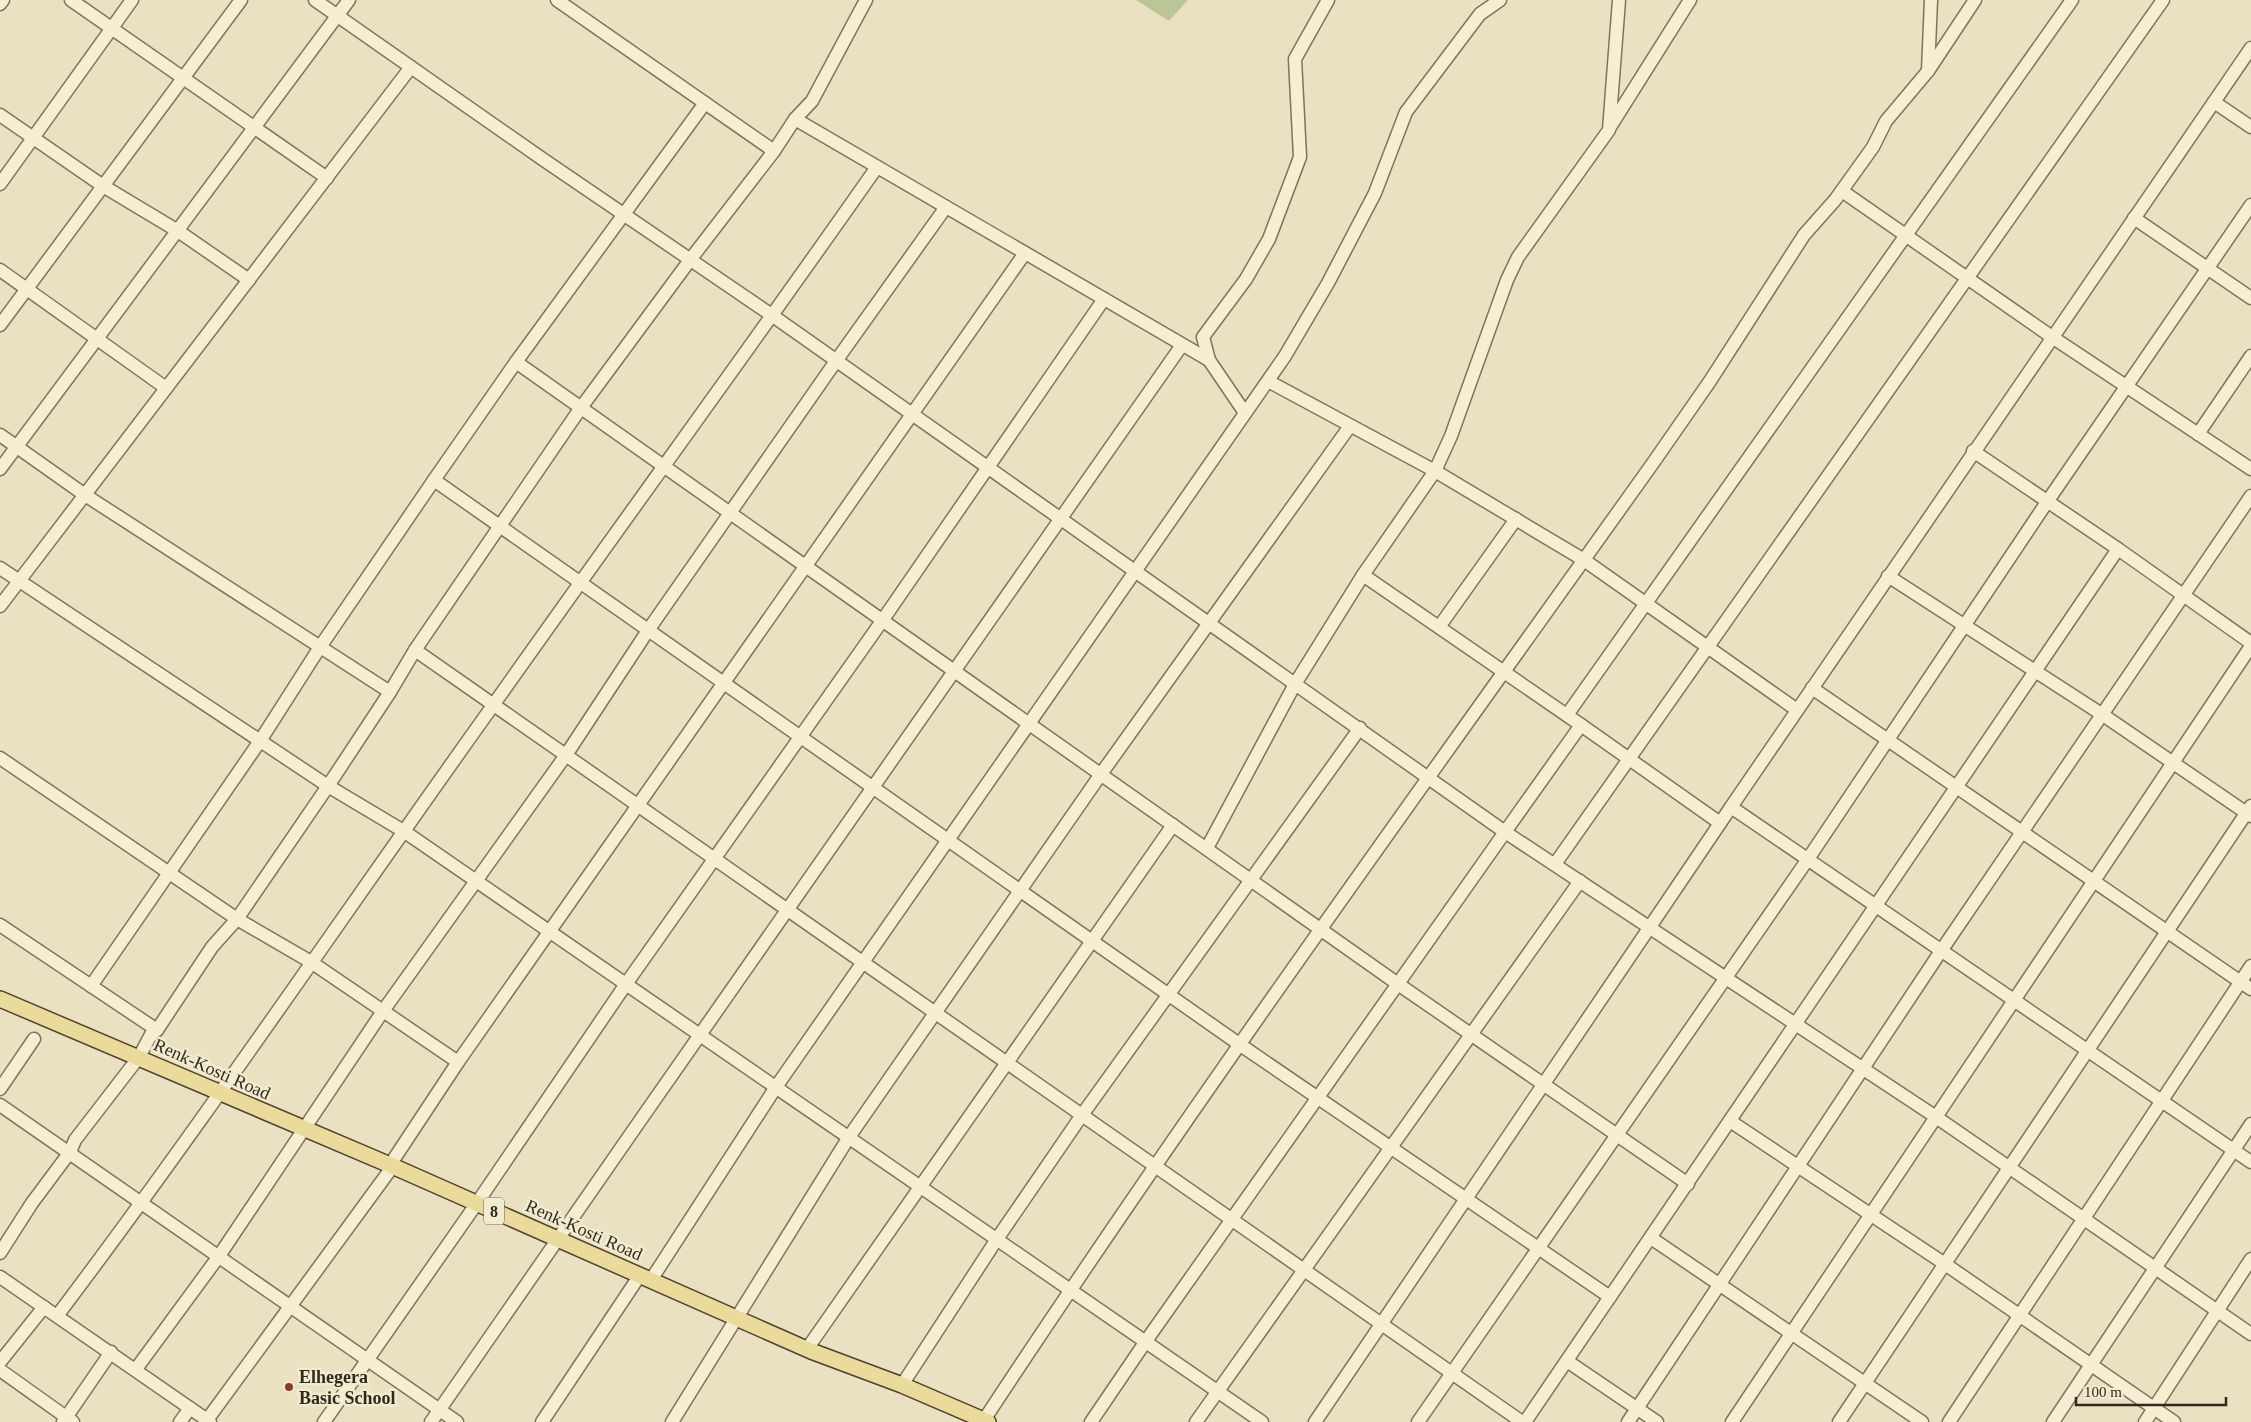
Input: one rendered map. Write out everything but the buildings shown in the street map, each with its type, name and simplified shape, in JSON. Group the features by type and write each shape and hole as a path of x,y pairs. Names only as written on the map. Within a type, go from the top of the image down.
{"main road":[{"name":"Renk-Kosti Road","path":"0,999 392,1165 807,1349 902,1385 986,1421"}],"street":[{"path":"0,4 3,0"},
{"path":"71,0 327,178"},
{"path":"0,184 132,0"},
{"path":"0,325 241,0"},
{"path":"315,0 623,215 773,316 1505,832 1650,926 1936,1117 2251,1334"},
{"path":"0,469 349,0"},
{"path":"557,0 774,151"},
{"path":"0,1253 32,1204 70,1152 75,1140 139,1057 154,1029 157,1030 212,948 237,919 390,692 414,650 580,409 690,260 774,151 795,119 812,101 866,0"},
{"path":"1245,413 1209,360 1203,337 1246,279 1269,239 1300,157 1295,59 1328,0"},
{"path":"542,1422 646,1278 947,839 1285,356 1328,282 1375,193 1406,112 1480,14 1500,0"},
{"path":"1608,130 1619,0"},
{"path":"1207,848 1294,684 1363,575 1435,471 1451,436 1507,280 1518,257 1608,130 1690,0"},
{"path":"1928,71 1931,0"},
{"path":"986,1421 1070,1290 1239,1044 1710,381 1804,235 1842,191 1873,147 1886,122 1928,71 1975,0"},
{"path":"1567,715 2072,0"},
{"path":"1555,864 2163,0"},
{"path":"1315,1422 1731,806 2251,48"},
{"path":"0,606 411,67"},
{"path":"2214,102 2251,127"},
{"path":"91,986 260,742 320,647 516,362 705,103"},
{"path":"0,115 103,186 178,231 249,280"},
{"path":"795,119 1209,360"},
{"path":"57,1316 142,1203 311,962 405,832 493,704 773,316 877,167"},
{"path":"1842,191 2052,336 2251,469"},
{"path":"1418,1422 1540,1249 1808,859 2047,502 2251,205"},
{"path":"136,1369 219,1256 383,1011 566,755 649,629 946,207"},
{"path":"2134,218 2251,298"},
{"path":"0,1276 209,1421 392,1165 458,1062 1026,253"},
{"path":"0,270 166,388"},
{"path":"324,1422 477,1203 626,984 989,468 1104,299"},
{"path":"431,1422 786,909 874,787 1182,345"},
{"path":"2198,434 2251,356"},
{"path":"516,362 580,409 1252,879 1398,984 1688,1184"},
{"path":"1268,381 1435,471 1584,560 1797,710"},
{"path":"672,1422 849,1137 1101,774 1350,426"},
{"path":"0,435 85,495 390,692"},
{"path":"1732,1422 2251,645 2118,549 1973,451"},
{"path":"434,480 501,525 1239,1044 1610,1298"},
{"path":"1628,1422 1941,951 2251,496"},
{"path":"1439,627 1516,519"},
{"path":"414,650 1452,1374 1524,1422 1797,1024 1875,905 2118,549"},
{"path":"0,568 260,742 328,786 405,832 1262,1422"},
{"path":"1363,575 1567,715 1720,824"},
{"path":"1839,1422 2249,811 1888,576"},
{"path":"1812,688 2246,985"},
{"path":"1092,1422 1146,1341 1581,725"},
{"path":"902,1385 1082,1115 1360,728"},
{"path":"0,758 237,919 311,962 458,1062"},
{"path":"1731,806 2251,1162"},
{"path":"807,1349 1173,825"},
{"path":"1196,1422 1580,881"},
{"path":"0,925 157,1030"},
{"path":"1949,1422 2162,1101 2246,985 2251,966"},
{"path":"0,1089 34,1039"},
{"path":"0,1105 458,1422"},
{"path":"1730,1121 1945,1264 2174,1422"},
{"path":"2053,1422 2251,1124"},
{"path":"1651,1238 1922,1422"},
{"path":"2145,1422 2251,1259"},
{"path":"0,1362 44,1307"},
{"path":"0,1370 67,1420 111,1352"},
{"path":"1567,1361 1657,1422"},
{"path":"180,1422 190,1408"}],"green space":[{"path":"1136,0 1188,0 1169,21"}],"place":[{"name":"Elhegera Basic School","path":"289,1387"}]}
